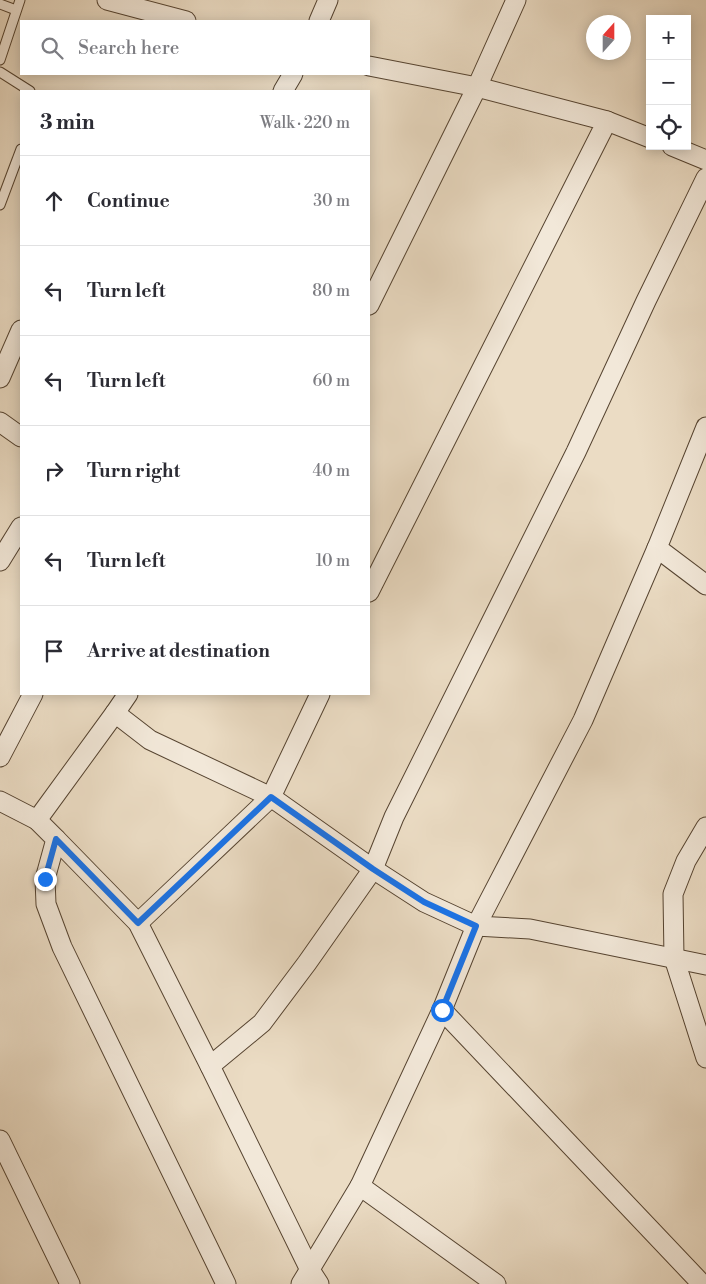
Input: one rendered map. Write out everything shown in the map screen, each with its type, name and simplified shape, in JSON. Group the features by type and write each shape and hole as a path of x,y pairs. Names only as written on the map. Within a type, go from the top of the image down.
{"street":[{"path":"107,0 182,20"},
{"path":"318,20 328,0"},
{"path":"370,303 477,87 516,0"},
{"path":"370,66 477,87 607,121 646,136"},
{"path":"284,90 291,75"},
{"path":"370,590 607,121"},
{"path":"682,150 706,160"},
{"path":"210,1066 262,1023 373,869 394,817 576,452 706,178"},
{"path":"0,378 20,332"},
{"path":"0,422 20,436"},
{"path":"310,1279 360,1186 442,1010 476,926 583,720 657,548 706,427"},
{"path":"0,560 20,529"},
{"path":"657,548 706,585"},
{"path":"0,757 32,695"},
{"path":"36,820 127,695"},
{"path":"138,923 271,797 320,695"},
{"path":"115,713 150,740 271,797 373,869 424,902 476,926 530,929 706,965"},
{"path":"0,801 36,820 138,923 210,1066 310,1279"},
{"path":"706,827 686,861 673,894 674,958 706,1058"},
{"path":"56,839 45,879 46,904 62,947 226,1284"},
{"path":"442,1010 702,1284"},
{"path":"0,1140 70,1284"},
{"path":"360,1186 496,1284"}],"lane":[{"path":"0,60 20,0"},
{"path":"0,4 16,10"},
{"path":"0,72 28,90"},
{"path":"0,205 20,152"}],"route":[{"path":"45,879 56,839 138,923 271,797 373,869 424,902 476,926 442,1010"}]}
